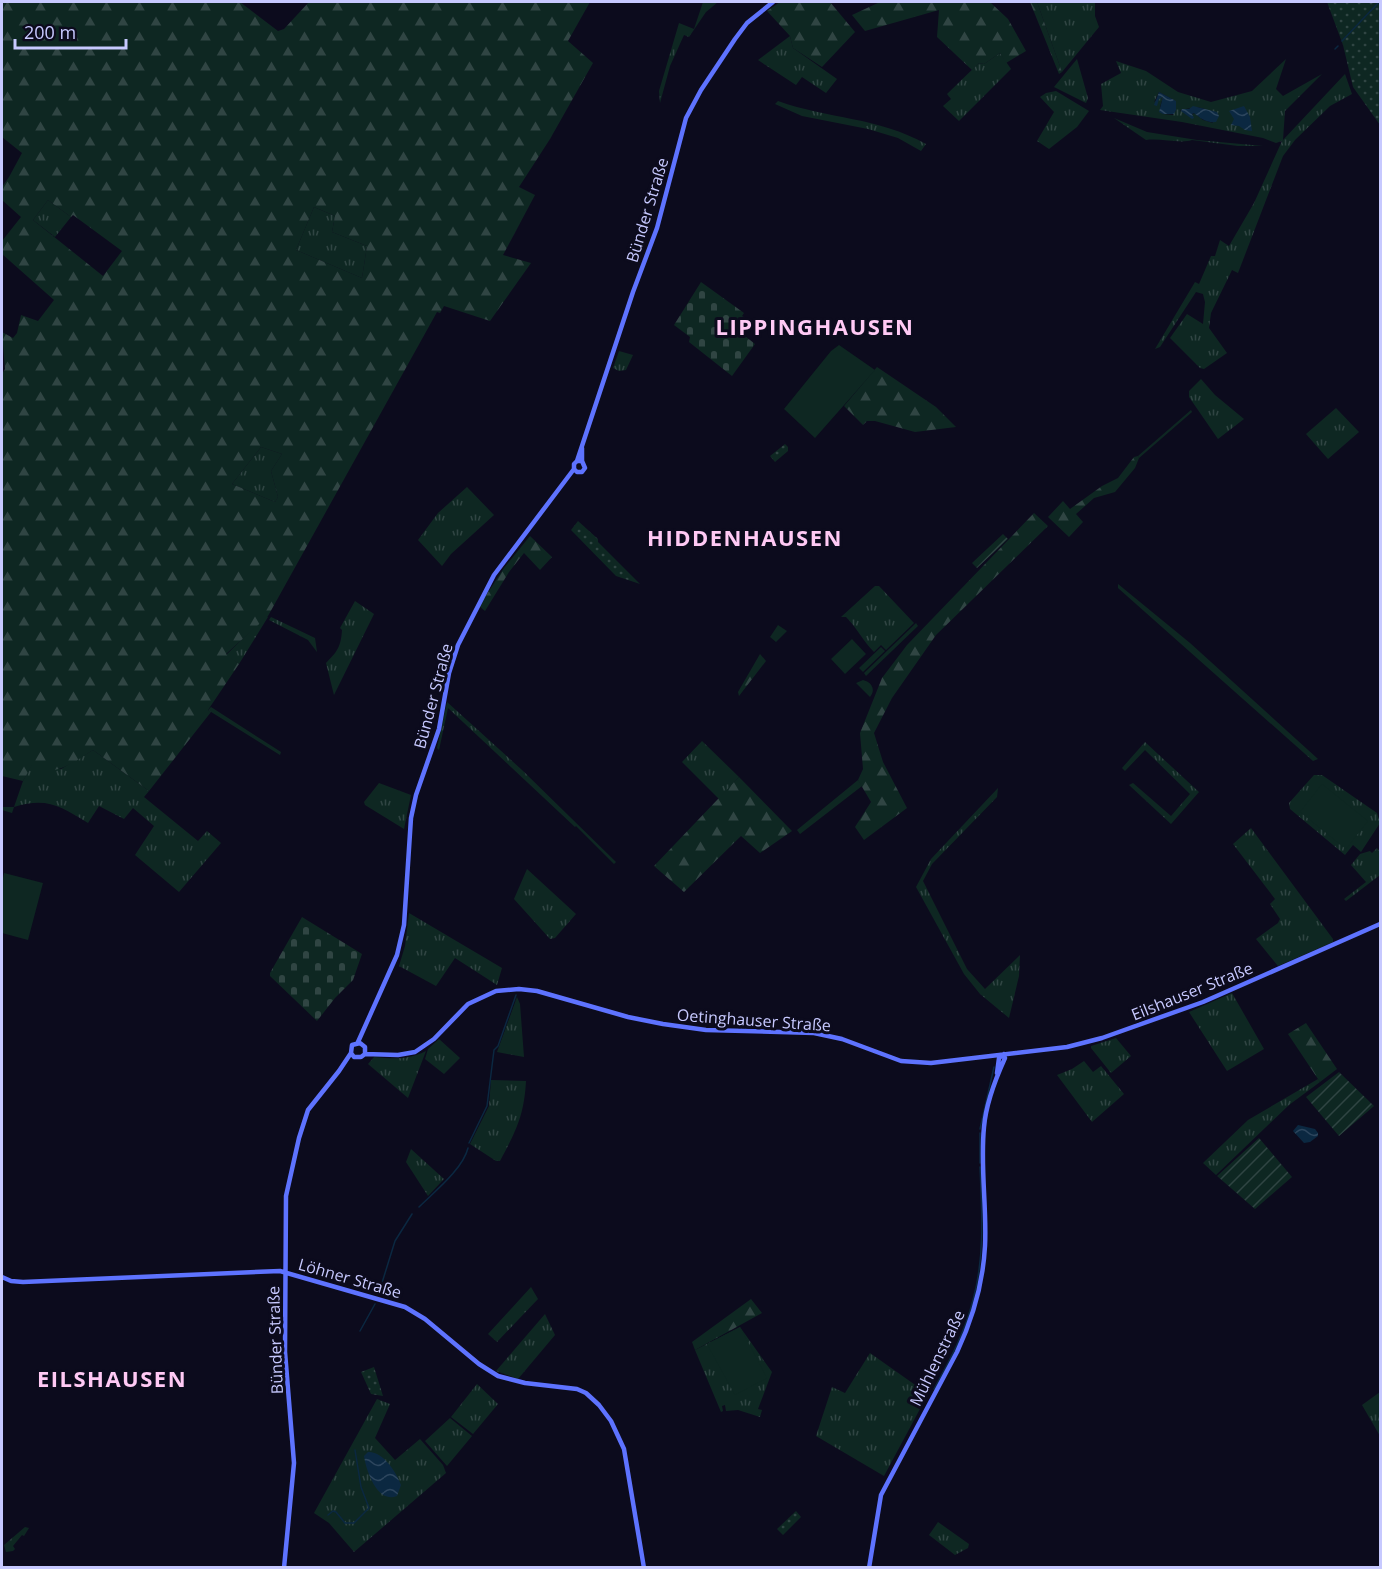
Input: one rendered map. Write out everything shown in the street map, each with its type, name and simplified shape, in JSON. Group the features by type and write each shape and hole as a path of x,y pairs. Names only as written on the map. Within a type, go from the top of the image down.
{"main road":[{"name":"Bünder Straße","path":"579,461 633,292 657,228 686,118 701,90 747,23 773,2"},
{"path":"579,461 585,465 585,470 581,473 575,471 574,464 579,461"},
{"name":"Bünder Straße","path":"285,1568 294,1463 286,1365 286,1196 300,1133 310,1107 352,1055 352,1045 363,1047 366,1028 399,949 404,925 407,844 416,795 439,729 449,673 458,645 494,575 575,471"},
{"name":"Eilshauser Straße","path":"1004,1054 1076,1046 1112,1035 1203,1002 1380,924"},
{"name":"Oetinghauser Straße","path":"352,1055 361,1057 363,1047 380,1054 398,1055 415,1052 433,1040 460,1011 477,999 496,991 519,989 537,991 645,1021 674,1026 706,1030 814,1033 842,1039 901,1061 931,1062 1004,1054"},
{"name":"Mühlenstraße","path":"869,1568 881,1495 957,1352 978,1297 985,1239 984,1127 996,1078 1005,1058 1004,1054"},
{"name":"Löhner Straße","path":"2,1277 17,1282 286,1272 393,1302 414,1312 479,1364 498,1376 525,1383 572,1387 590,1396 611,1421 621,1440 644,1568"}],"green space":[{"path":"2,2 240,2 278,31 284,29 309,2 590,2 568,41 593,63 550,139 519,187 535,195 503,255 531,263 490,321 444,306 440,313 437,312 268,616 226,654 239,664 208,710 211,712 149,791 93,750 71,764 56,770 40,769 32,765 23,781 2,776 2,374 5,369 2,332 13,338 17,333 21,315 38,321 54,300 2,254 2,241 21,217 2,200 2,187 22,153 2,137","holes":["48,200 71,217 73,215 122,251 103,276 33,220","314,207 335,216 332,232 367,246 362,278 296,250","261,447 282,454 271,471 278,497 275,502 232,484"]},
{"path":"703,2 718,2 706,12 689,37 684,35 670,66 660,103 659,91 679,23 694,29"},
{"path":"780,2 830,2 855,32 822,67 793,48 790,36 767,11"},
{"path":"880,2 991,3 1008,19 1026,51 1006,63 1000,53 984,64 979,63 972,70 937,37 939,10 865,31 852,15"},
{"path":"1030,2 1037,2 1062,72 1059,74"},
{"path":"1037,2 1095,2 1095,16 1099,27 1062,72"},
{"path":"1327,2 1380,2 1380,125 1353,87 1343,45"},
{"path":"790,36 793,48 837,79 826,93 802,77 796,85 758,60"},
{"path":"1000,53 1011,69 959,121 943,106 951,99 947,94 979,63 984,64"},
{"path":"1077,59 1088,98 1086,103 1054,87"},
{"path":"1286,59 1276,89 1283,96 1322,74 1285,111 1283,140 1345,74 1352,94 1330,106 1295,140 1283,156 1238,273 1232,270 1211,313 1209,328 1227,353 1204,369 1200,368 1170,338 1187,314 1203,324 1205,302 1203,294 1196,292 1160,347 1155,349 1195,282 1199,284 1211,256 1215,256 1220,240 1229,246 1254,203 1282,141 1276,143 1263,138 1182,122 1100,110 1103,106 1101,84 1121,73 1116,61 1146,71 1178,92 1211,102 1252,91","holes":["1159,92 1174,100 1176,110 1173,115 1163,114 1160,107 1163,97 1154,102","1197,107 1205,109 1213,123 1203,120 1194,113 1190,117 1180,110"]},
{"path":"1056,91 1089,111 1077,127 1049,149 1037,141 1054,112 1040,97"},
{"path":"778,101 815,112 890,128 926,144 921,151 898,138 868,129 802,116 775,104"},
{"path":"1114,118 1147,132 1197,140 1263,146 1238,146 1192,140 1146,140"},
{"path":"48,200 71,217 55,237 33,220"},
{"path":"314,207 335,216 332,232 367,246 362,278 296,250"},
{"path":"701,282 744,313 742,316 749,320 740,332 755,344 732,376 689,342 690,337 674,325"},
{"path":"839,345 875,370 815,438 784,409 831,351"},
{"path":"619,351 633,355 626,370 619,371 613,368"},
{"path":"877,367 936,407 956,427 915,432 875,421 867,421 863,425 844,406"},
{"path":"1201,379 1215,395 1244,419 1218,439 1189,397 1189,391"},
{"path":"1336,408 1359,432 1328,459 1306,434"},
{"path":"1191,410 1192,412 1139,458 1138,456"},
{"path":"785,444 788,451 775,462 770,456"},
{"path":"261,447 282,454 271,471 278,497 275,502 232,484"},
{"path":"1138,456 1135,468 1115,492 1094,498 1076,514 1083,522 1069,537 1048,517 1063,501 1070,509 1102,486 1118,478 1134,457"},
{"path":"467,487 494,515 451,554 442,566 418,540 438,513"},
{"path":"1034,513 1048,526 936,635 892,698 874,733 883,762 907,808 864,840 855,827 871,802 858,780 863,769 860,733 882,678 907,645"},
{"path":"578,521 640,584 616,576 571,530"},
{"path":"1003,534 1008,539 977,568 972,563"},
{"path":"530,536 552,557 540,570 524,553 509,572 485,611 479,606 504,568"},
{"path":"1118,584 1190,643 1318,759 1313,761 1118,588"},
{"path":"875,586 879,586 914,623 886,650 881,645 874,652 846,617 841,617"},
{"path":"355,601 374,614 334,695 326,663 338,649 341,641 342,630 340,628"},
{"path":"266,616 268,617 239,664 226,655"},
{"path":"271,617 315,638 317,652 308,640 269,620"},
{"path":"916,623 918,626 866,676 864,673"},
{"path":"778,625 787,631 776,642 770,637"},
{"path":"852,639 866,654 845,674 831,659"},
{"path":"881,647 885,651 863,672 859,668"},
{"path":"760,654 766,661 739,696 738,692"},
{"path":"863,680 872,687 873,692 870,697 856,683"},
{"path":"447,702 522,770 616,862 614,864 448,708 439,750 437,748"},
{"path":"211,707 281,752 280,755 208,710"},
{"path":"702,741 739,777 719,799 682,762"},
{"path":"1145,742 1199,792 1171,824 1129,785 1133,783 1171,816 1190,794 1145,750 1125,771 1122,768"},
{"path":"93,750 149,791 144,797 198,841 207,831 221,843 179,892 135,855 154,826 133,808 124,819 99,806 88,823 61,808 45,803 14,807 32,764 61,769"},
{"path":"1314,775 1322,775 1377,813 1380,823 1361,852 1353,845 1345,855 1290,809 1289,803"},
{"path":"739,777 792,831 760,853 741,836 684,892 654,866"},
{"path":"858,780 862,786 800,834 797,830"},
{"path":"379,783 411,795 404,829 365,805 364,802"},
{"path":"1322,784 1368,821 1346,849 1300,812"},
{"path":"998,788 997,797 932,864 923,881 967,969 985,989 1020,955 1019,976 1009,1018 980,994 964,974 916,887 931,859"},
{"path":"2,807 14,807 12,813 2,810"},
{"path":"1251,828 1333,939 1333,942 1278,966 1256,939 1280,919 1270,904 1275,899 1233,844"},
{"path":"1377,848 1380,852 1380,875 1346,901 1344,899 1366,882 1351,865 1360,854 1370,851 1372,853"},
{"path":"527,869 576,914 555,938 550,939 514,899"},
{"path":"4,873 43,883 28,940 2,933"},
{"path":"409,913 502,968 497,985 455,958 436,986 399,966 405,946"},
{"path":"302,917 362,954 353,980 317,1021 270,976"},
{"path":"1232,993 1264,1049 1227,1071 1189,1012"},
{"path":"517,997 520,1004 524,1057 497,1052"},
{"path":"1306,1023 1337,1069 1320,1082 1288,1034"},
{"path":"1116,1038 1131,1056 1111,1073 1091,1046"},
{"path":"439,1039 460,1058 444,1074 425,1059 428,1049"},
{"path":"426,1051 408,1098 368,1064 374,1057 401,1058"},
{"path":"1084,1061 1093,1072 1101,1066 1124,1094 1092,1122 1057,1075"},
{"path":"1339,1072 1374,1106 1339,1136 1306,1097"},
{"path":"1318,1079 1320,1082 1289,1105 1216,1175 1203,1163 1248,1120"},
{"path":"491,1080 526,1081 518,1123 500,1161 496,1161 470,1144 489,1106"},
{"path":"1259,1138 1292,1177 1255,1209 1217,1176"},
{"path":"411,1149 444,1179 428,1196 406,1162"},
{"path":"531,1287 538,1299 497,1342 488,1334"},
{"path":"751,1299 762,1313 695,1350 692,1342"},
{"path":"545,1314 555,1335 518,1379 496,1371"},
{"path":"740,1327 772,1372 758,1409 762,1410 760,1417 738,1410 726,1411 725,1405 722,1406 723,1411 721,1412 695,1350"},
{"path":"740,1327 767,1378 735,1395 707,1344"},
{"path":"870,1353 928,1394 884,1476 816,1436 832,1387 845,1393"},
{"path":"374,1367 383,1396 371,1394 361,1372"},
{"path":"477,1384 498,1404 473,1434 451,1417"},
{"path":"1380,1392 1380,1436 1362,1405"},
{"path":"377,1399 390,1404 375,1438 395,1460 420,1439 443,1465 446,1473 354,1552 329,1523 314,1513"},
{"path":"450,1418 472,1436 447,1466 425,1441"},
{"path":"796,1511 801,1517 783,1535 777,1529"},
{"path":"938,1522 969,1544 968,1548 955,1555 929,1535"},
{"path":"25,1527 29,1528 13,1546 15,1549 6,1552 4,1545"}],"water":[{"path":"1159,92 1176,101 1174,114 1159,112 1163,97 1159,99 1157,106 1154,105"},
{"path":"1193,106 1217,112 1219,116 1216,122 1206,121 1194,113 1192,119 1181,111"},
{"path":"1244,106 1250,117 1252,131 1231,125 1234,119 1229,111"},
{"path":"1298,1125 1315,1129 1318,1136 1304,1143 1293,1131"},
{"path":"368,1452 379,1455 393,1469 401,1485 397,1496 390,1497 378,1491 367,1469 364,1456"}],"waterway":[{"path":"1342,41 1379,2"},
{"path":"1335,49 1338,46"},
{"path":"469,1143 487,1106 494,1050 498,1046 516,995"},
{"path":"980,1129 994,1067"},
{"path":"980,1133 980,1163"},
{"path":"419,1207 454,1172 468,1148"},
{"path":"934,1389 961,1335 977,1284 982,1234 980,1167"},
{"path":"381,1286 395,1241 412,1214"},
{"path":"360,1331 375,1304"},
{"path":"328,1515 333,1511 345,1523 354,1523 369,1508 361,1487 355,1450"}],"district":[{"name":"LIPPINGHAUSEN","path":"815,327"},
{"name":"HIDDENHAUSEN","path":"745,538"},
{"name":"EILSHAUSEN","path":"112,1379"}]}
